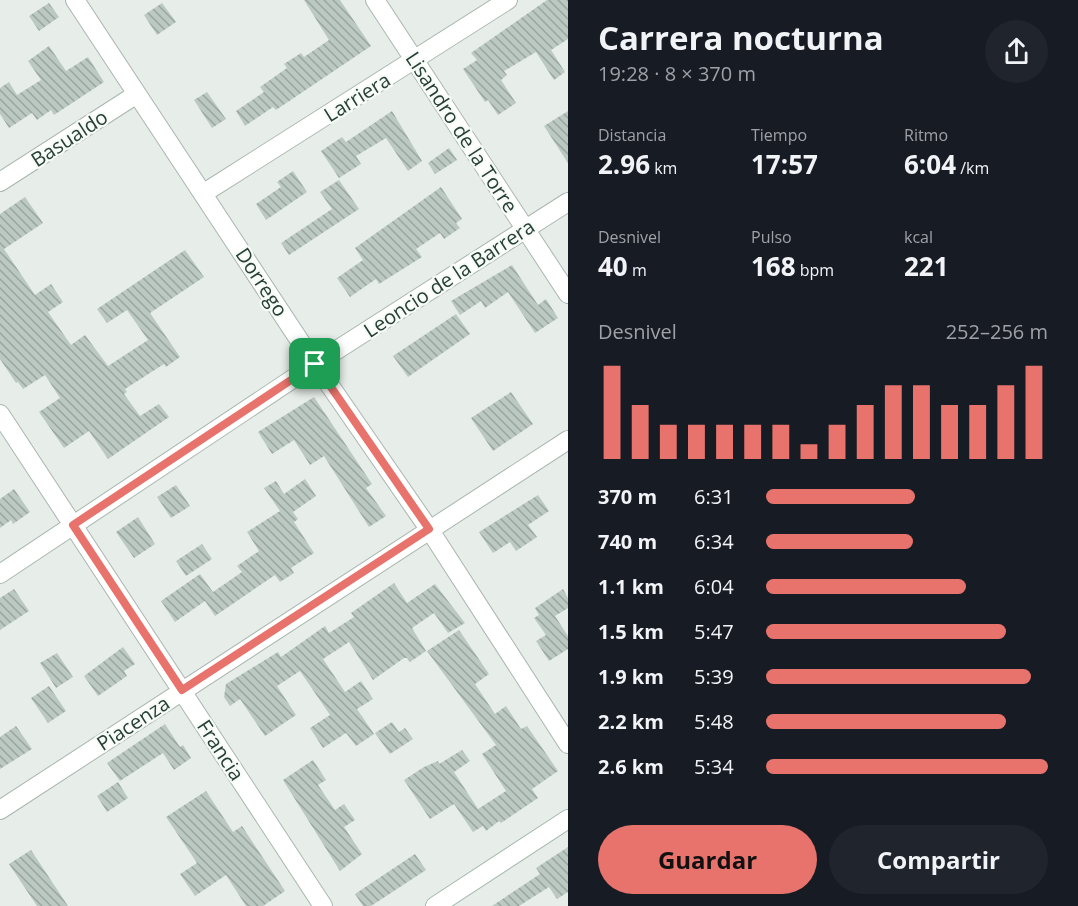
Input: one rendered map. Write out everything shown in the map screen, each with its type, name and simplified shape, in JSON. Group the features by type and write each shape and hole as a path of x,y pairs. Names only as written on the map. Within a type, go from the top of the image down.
{"street":[{"name":"Dorrego","path":"75,0 315,364 429,529 568,744"},
{"name":"Lisandro de la Torre","path":"375,0 568,294"},
{"name":"Larriera","path":"204,193 508,0"},
{"name":"Basualdo","path":"0,182 137,94"},
{"name":"Leoncio de la Barrera","path":"0,574 315,364 568,202"},
{"name":"Francia","path":"0,414 323,906"},
{"name":"Piacenza","path":"0,810 568,440"},
{"path":"435,906 568,819"}],"building":[{"path":"304,0 340,0 371,46 276,110 273,107 245,126 236,111 264,92 260,87 287,68 284,64 301,53 304,57 329,40"},
{"path":"547,0 568,0 568,39 551,50 565,72 554,80 536,52 504,71 507,75 501,80 516,103 498,115 488,100 485,102 463,69 477,60 471,53"},
{"path":"49,3 59,17 39,31 29,16"},
{"path":"162,3 176,22 157,35 144,15"},
{"path":"49,46 66,71 88,57 104,82 54,115 51,110 37,120 32,113 9,128 0,114 0,88 9,82 17,95 41,80 28,61"},
{"path":"207,92 226,119 212,128 194,100"},
{"path":"392,111 422,161 408,171 386,138 356,156 361,164 339,178 321,151 342,137 346,142"},
{"path":"568,111 568,163 544,126"},
{"path":"449,148 457,160 435,174 428,163"},
{"path":"293,171 307,192 266,220 256,204 281,187 277,182"},
{"path":"339,180 359,209 289,255 281,243 332,209 320,192"},
{"path":"441,187 462,219 456,223 460,228 444,239 440,233 416,249 422,257 379,284 376,279 350,297 337,278 363,260 355,248"},
{"path":"25,197 43,223 4,249 35,295 51,284 63,302 48,312 71,345 85,335 108,366 148,340 127,310 107,323 97,309 185,250 204,277 150,313 180,357 166,367 164,364 125,389 127,392 124,394 140,416 159,404 169,417 108,459 89,431 64,448 39,412 60,398 45,375 23,389 18,382 16,383 0,359 0,214"},
{"path":"512,265 538,305 546,299 558,318 535,333 508,292 485,308 481,301 460,315 451,301"},
{"path":"456,314 470,334 408,377 393,356"},
{"path":"511,392 533,424 493,451 471,418"},
{"path":"314,397 372,484 366,488 386,516 369,527 324,456 310,465 294,440 272,454 258,432"},
{"path":"305,479 316,496 293,512 298,519 294,522 314,553 291,568 294,573 280,582 275,575 215,616 205,601 175,622 161,601 200,574 213,592 242,572 237,566 259,551 247,532 280,511 264,488 276,481 284,494"},
{"path":"176,485 190,506 171,518 157,497"},
{"path":"14,489 30,512 13,524 11,520 0,528 0,499"},
{"path":"538,495 549,511 528,525 537,537 516,551 510,542 493,553 479,532"},
{"path":"138,517 155,544 134,558 116,532"},
{"path":"202,544 212,559 186,576 176,561"},
{"path":"394,583 407,603 435,584 465,623 448,633 434,613 412,628 426,651 410,662 404,658 373,680 349,642 323,659 345,692 361,681 373,699 357,709 374,734 356,746 346,733 323,748 310,728 330,715 300,671 277,686 296,715 265,736 240,699 230,706 224,697 226,684 278,652 281,657 325,626 329,633 354,617 351,613"},
{"path":"14,589 29,611 0,630 0,598"},
{"path":"563,589 568,598 568,608 555,616 568,636 568,649 549,661 536,641 546,635 534,618 539,615 535,608"},
{"path":"459,630 489,674 475,684 495,714 506,706 521,729 527,726 558,771 532,789 538,798 486,831 483,826 473,832 454,804 430,819 404,780 424,767 438,761 439,764 462,750 470,761 454,772 478,809 506,791 482,754 496,745 427,651"},
{"path":"123,647 135,664 124,671 127,676 98,696 84,676"},
{"path":"57,653 73,677 56,688 40,663"},
{"path":"49,686 66,711 48,723 31,698"},
{"path":"392,722 399,732 405,728 413,739 390,754 375,733"},
{"path":"165,724 180,747 183,745 191,758 174,770 163,753 120,781 107,763"},
{"path":"16,726 32,749 0,769 0,737"},
{"path":"313,760 326,780 318,785 335,810 344,804 355,820 344,827 362,854 340,871 283,780"},
{"path":"118,782 128,798 107,812 97,796"},
{"path":"206,791 233,832 242,826 285,891 263,906 246,906 226,875 195,896 180,874 197,863 166,817"},
{"path":"568,847 568,892 557,899 549,887 519,906 492,906 540,874 536,868"},
{"path":"31,850 68,906 37,906 9,864"},
{"path":"415,854 426,870 371,906 363,906 355,894"}],"route":[{"path":"315,364 429,529 182,690 73,525 315,364"}]}
